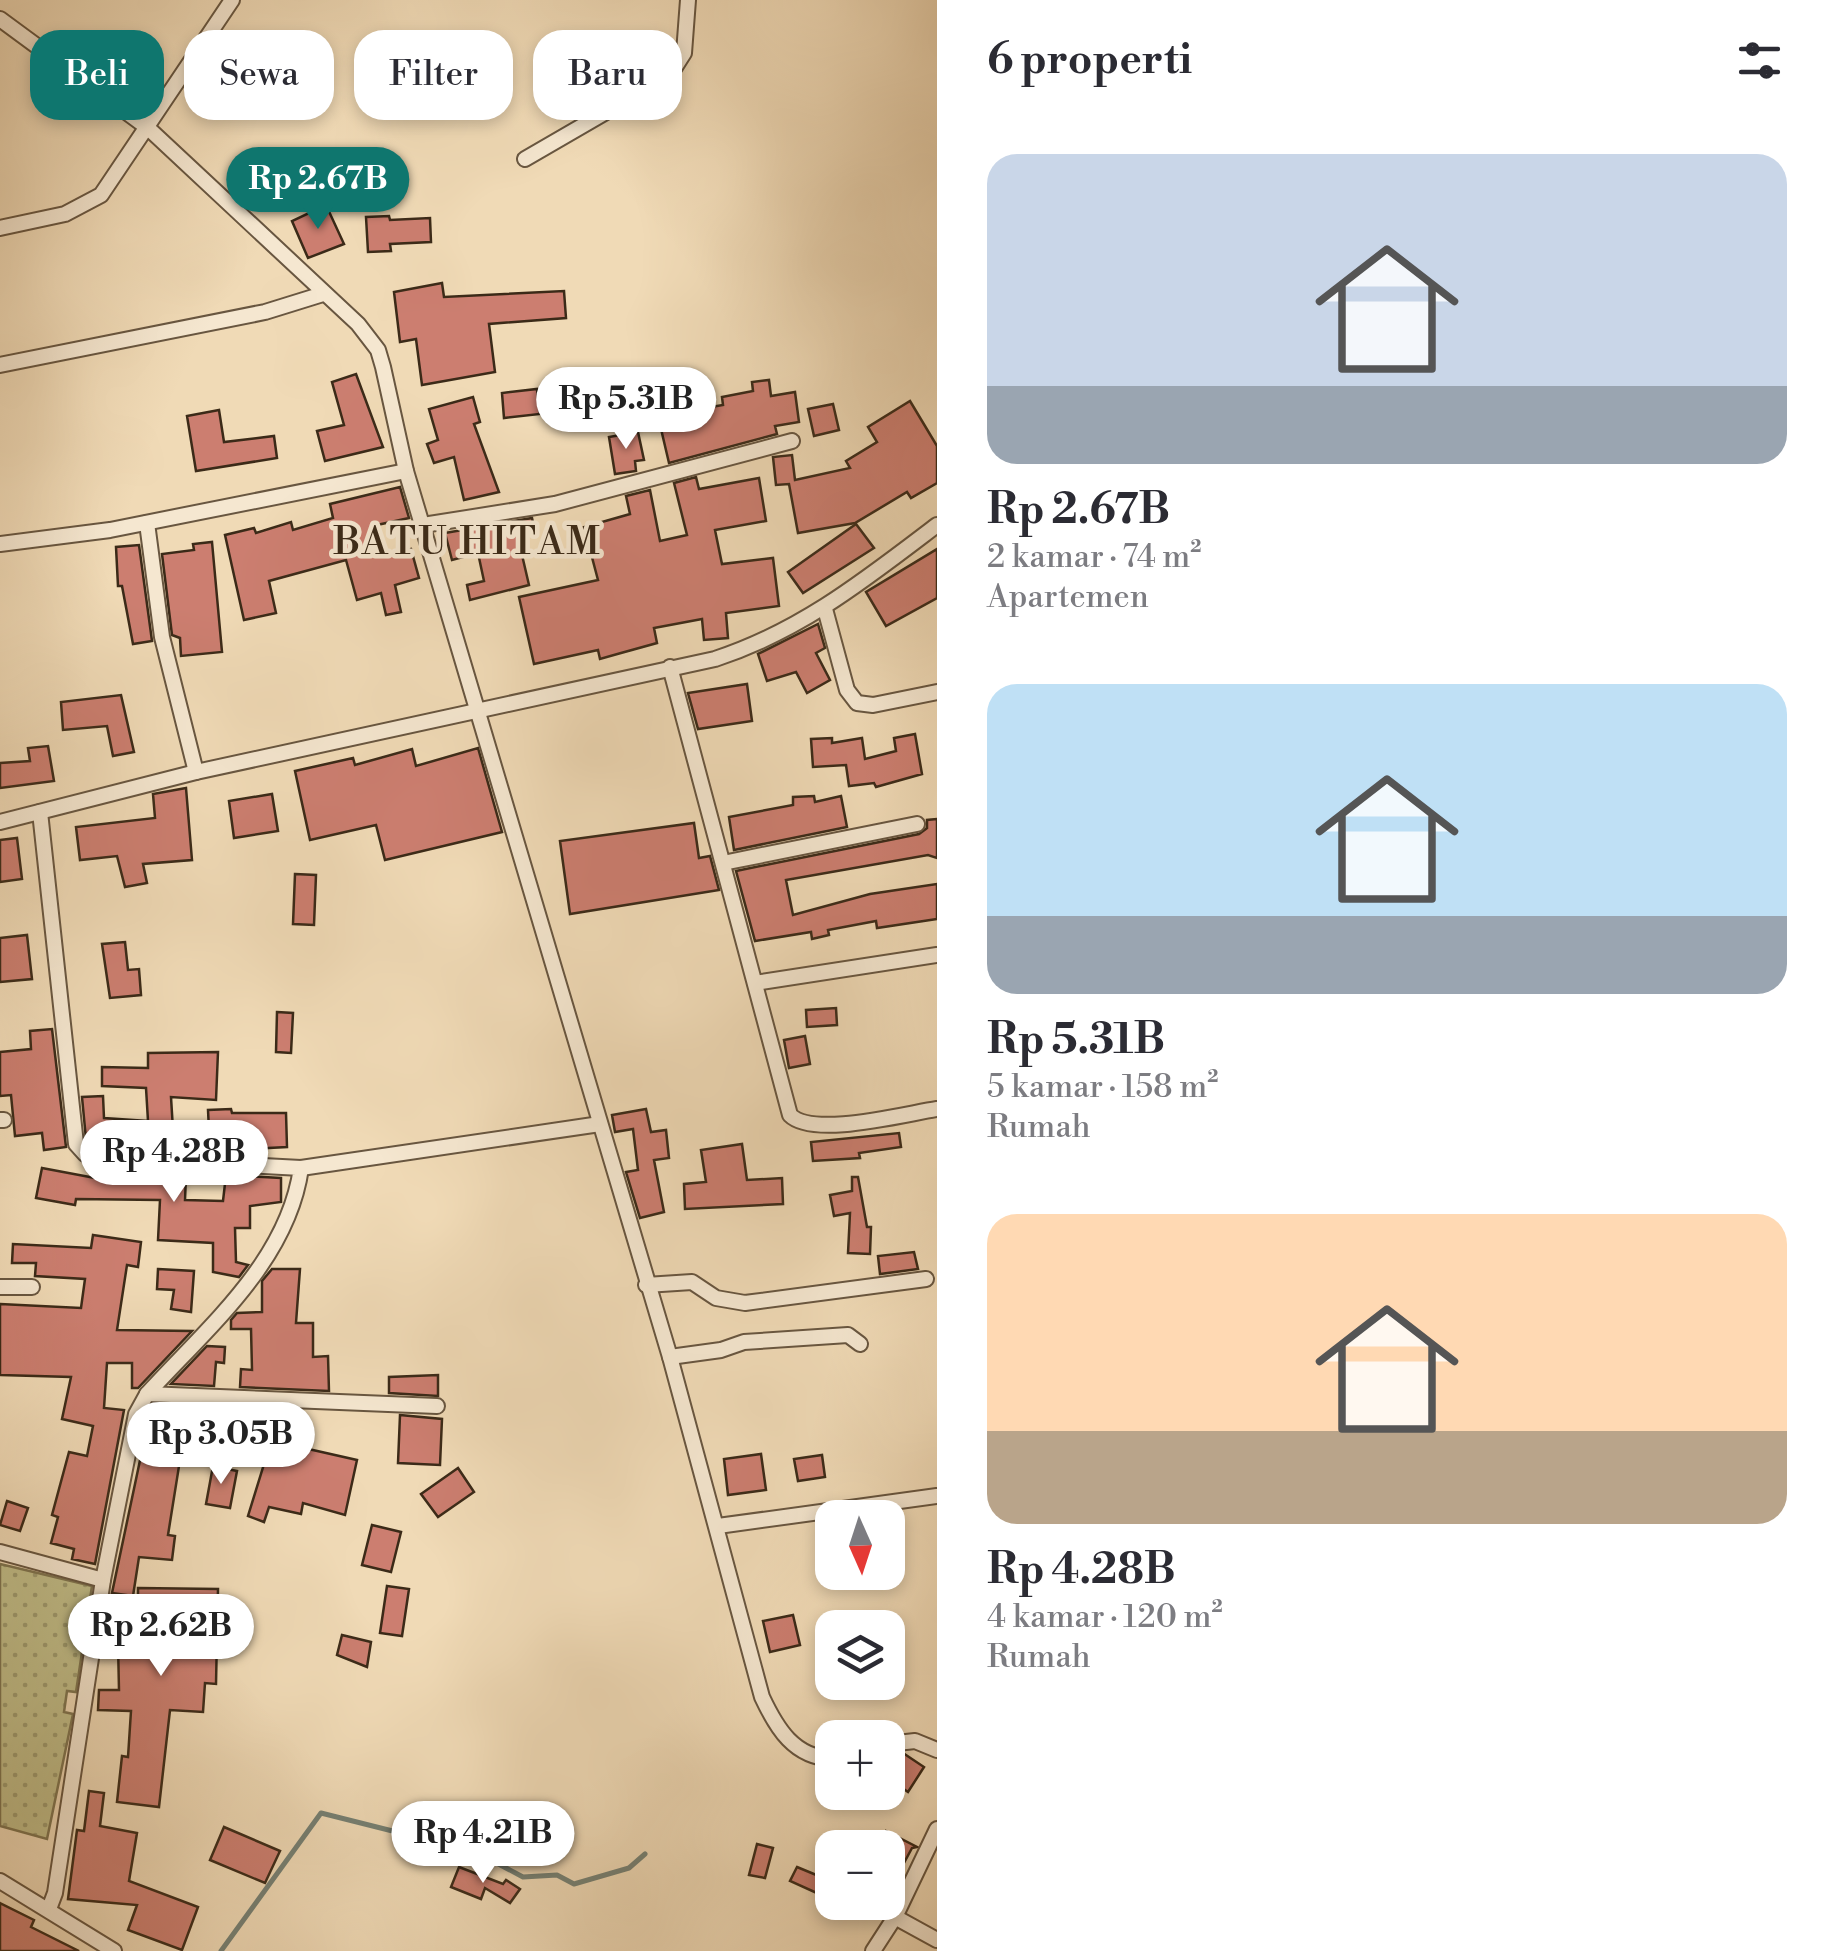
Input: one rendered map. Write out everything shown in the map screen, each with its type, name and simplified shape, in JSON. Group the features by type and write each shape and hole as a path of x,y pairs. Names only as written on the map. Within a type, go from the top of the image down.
{"street":[{"path":"0,228 66,214 92,202 148,128 232,0"},
{"path":"525,159 670,76 684,53 688,0"},
{"path":"0,19 148,128 358,324 378,350 406,471 670,1357 772,1719 798,1748 815,1754"},
{"path":"0,365 264,312 323,294"},
{"path":"423,525 555,504 792,441"},
{"path":"0,544 147,523 406,471"},
{"path":"147,523 162,637 196,772"},
{"path":"0,822 196,772 763,643 825,609 937,525"},
{"path":"825,609 848,690 857,704 873,705 937,692"},
{"path":"670,666 785,1106 798,1123 822,1126 937,1109"},
{"path":"40,812 76,1144 84,1154 301,1168 600,1124"},
{"path":"723,863 917,824"},
{"path":"755,982 937,955"},
{"path":"49,1909 56,1893 103,1580 132,1429 148,1394 260,1269 296,1202 301,1168"},
{"path":"646,1285 692,1282 716,1298 745,1303 926,1279"},
{"path":"0,1287 32,1287"},
{"path":"670,1357 761,1340 848,1335 860,1344"},
{"path":"148,1394 437,1406"},
{"path":"718,1526 937,1496"},
{"path":"0,1552 103,1580"},
{"path":"905,1742 915,1741 937,1750"},
{"path":"905,1896 937,1828"},
{"path":"0,1881 114,1951"},
{"path":"873,1951 893,1920"},
{"path":"900,1920 937,1940"}],"shaded area":[{"path":"0,1564 92,1586 76,1692 67,1691 64,1712 73,1714 47,1839 0,1826"}],"building":[{"path":"326,205 344,244 308,258 292,221"},
{"path":"389,216 390,220 430,218 431,242 390,244 391,251 368,252 366,217"},
{"path":"442,283 444,297 564,291 566,318 489,324 495,372 422,385 416,339 400,342 394,292"},
{"path":"356,374 383,447 325,461 317,431 344,425 332,382"},
{"path":"769,380 771,396 795,392 799,422 775,426 777,434 669,463 658,416 675,414 673,402 692,400 693,410 723,405 722,397 753,391 752,382"},
{"path":"537,389 540,414 504,418 502,393"},
{"path":"473,397 480,422 474,424 499,492 464,500 454,457 434,463 427,444 438,440 429,409"},
{"path":"910,401 937,446 937,483 911,498 907,492 855,523 798,533 789,484 776,485 773,457 792,455 795,480 850,468 846,461 877,442 868,427"},
{"path":"833,404 839,430 814,436 808,409"},
{"path":"219,410 224,442 274,436 277,458 196,471 187,416"},
{"path":"638,432 644,460 635,461 636,471 615,474 609,437"},
{"path":"696,477 699,489 759,478 766,521 715,530 722,564 773,558 779,606 726,613 728,638 704,640 702,619 654,628 657,643 600,659 598,650 534,664 519,597 598,580 584,527 630,514 626,496 650,490 660,541 687,535 674,483"},
{"path":"400,487 409,518 377,525 385,555 411,549 419,578 395,585 401,612 386,615 381,593 357,600 346,560 269,581 276,613 244,620 225,535 254,528 256,533 291,522 293,530 333,518 330,504"},
{"path":"532,518 535,532 519,536 529,585 470,600 467,585 484,581 478,553 452,560 445,533"},
{"path":"856,524 874,548 803,593 788,572"},
{"path":"212,542 222,652 181,656 180,638 172,635 162,554 194,550 193,544"},
{"path":"139,545 152,641 133,644 122,586 118,586 116,547"},
{"path":"937,549 937,598 886,626 866,592"},
{"path":"818,624 825,648 816,653 830,680 807,693 796,672 767,681 758,654"},
{"path":"747,684 752,721 698,729 688,693"},
{"path":"121,695 134,752 113,756 107,726 63,730 61,702"},
{"path":"915,734 922,774 876,787 874,783 849,786 846,765 813,767 811,739 832,738 832,743 862,738 865,759 896,751 894,738"},
{"path":"48,746 54,781 0,788 0,763 30,761 28,748"},
{"path":"478,748 502,832 385,860 376,825 310,840 295,771 353,758 355,765 412,749 416,766"},
{"path":"186,788 192,860 143,864 147,883 125,887 117,856 80,860 76,827 155,818 153,794"},
{"path":"272,794 278,831 234,838 229,801"},
{"path":"814,796 815,802 841,796 847,827 734,850 729,817 793,805 793,797"},
{"path":"937,819 937,858 928,855 786,880 793,915 870,894 937,884 937,919 877,928 876,921 828,930 829,935 812,939 811,932 755,941 736,871 919,834 927,828 927,820"},
{"path":"694,823 699,858 710,856 719,890 570,914 560,841"},
{"path":"17,838 22,879 0,882 0,840"},
{"path":"295,874 316,875 314,925 293,924"},
{"path":"27,935 32,979 0,982 0,938"},
{"path":"125,942 128,970 139,969 141,995 110,998 102,944"},
{"path":"836,1008 837,1025 807,1027 806,1010"},
{"path":"277,1012 293,1013 291,1053 276,1052"},
{"path":"52,1029 66,1147 44,1150 42,1133 15,1136 11,1095 0,1096 0,1052 31,1049 30,1031"},
{"path":"805,1036 810,1064 789,1068 784,1040"},
{"path":"218,1052 216,1100 171,1097 174,1146 98,1146 86,1139 82,1097 103,1096 104,1118 148,1121 146,1088 102,1086 102,1067 148,1068 148,1053"},
{"path":"231,1109 232,1113 286,1113 287,1147 210,1151 208,1110"},
{"path":"646,1109 651,1132 666,1130 669,1158 654,1160 664,1212 640,1218 626,1172 638,1170 633,1129 615,1132 612,1115"},
{"path":"899,1133 901,1147 859,1153 860,1158 813,1161 811,1142"},
{"path":"742,1144 747,1180 782,1178 783,1204 685,1209 684,1184 706,1182 701,1150"},
{"path":"42,1168 95,1178 95,1168 186,1176 185,1200 223,1201 226,1175 281,1178 281,1202 250,1206 250,1228 235,1228 236,1262 248,1265 239,1277 213,1272 213,1243 158,1240 160,1200 76,1199 75,1205 36,1198"},
{"path":"852,1177 858,1177 867,1227 871,1227 870,1254 848,1253 850,1213 834,1216 830,1195 852,1191"},
{"path":"93,1235 141,1242 138,1267 127,1265 117,1330 192,1331 138,1388 132,1388 132,1363 107,1363 104,1408 124,1410 95,1564 72,1559 74,1549 51,1543 58,1517 52,1515 69,1452 87,1456 93,1426 62,1419 71,1377 0,1375 0,1304 81,1308 85,1279 35,1276 36,1263 12,1263 13,1244 91,1248"},
{"path":"914,1252 918,1269 880,1274 878,1256"},
{"path":"158,1269 194,1271 191,1312 171,1309 174,1290 157,1289"},
{"path":"272,1269 300,1269 296,1323 313,1323 313,1357 328,1356 329,1391 240,1387 241,1369 252,1370 251,1329 231,1329 231,1320 237,1313 262,1312 262,1281"},
{"path":"207,1346 225,1347 224,1363 216,1362 214,1386 171,1384"},
{"path":"438,1375 438,1396 389,1393 389,1377"},
{"path":"150,1413 198,1419 195,1442 183,1441 168,1535 175,1536 172,1560 139,1557 133,1596 112,1593"},
{"path":"270,1415 307,1418 304,1448 357,1460 345,1515 303,1503 301,1514 269,1507 264,1522 248,1516 273,1435 268,1435"},
{"path":"400,1415 442,1419 440,1465 398,1463"},
{"path":"761,1454 766,1490 728,1495 724,1459"},
{"path":"822,1455 825,1477 798,1481 794,1459"},
{"path":"213,1466 237,1471 230,1508 206,1504"},
{"path":"458,1468 474,1492 438,1517 421,1494"},
{"path":"7,1501 28,1508 20,1531 0,1525"},
{"path":"372,1525 401,1532 391,1572 362,1565"},
{"path":"387,1586 409,1589 402,1636 380,1633"},
{"path":"138,1588 218,1589 216,1684 205,1683 203,1712 170,1710 159,1807 117,1802 122,1756 128,1757 131,1711 98,1710 99,1690 119,1690 118,1644 106,1645 106,1628 138,1626"},
{"path":"793,1615 800,1645 770,1652 763,1621"},
{"path":"342,1635 371,1642 367,1667 337,1655"},
{"path":"905,1754 924,1767 908,1792 905,1790"},
{"path":"89,1791 104,1793 100,1826 137,1833 129,1881 198,1907 182,1950 128,1930 137,1905 68,1899 77,1830 84,1831"},
{"path":"224,1827 280,1851 265,1883 210,1860"},
{"path":"905,1841 917,1847 912,1848 905,1861"},
{"path":"757,1844 773,1848 765,1878 749,1875"},
{"path":"459,1867 503,1884 506,1880 520,1889 510,1903 485,1888 481,1899 451,1887"},
{"path":"797,1867 815,1874 815,1892 790,1881"},
{"path":"0,1903 34,1920 31,1927 79,1951 0,1951"}],"waterway":[{"path":"221,1951 321,1813 476,1852 523,1877 557,1875 574,1884 629,1868 645,1854"}],"district":[{"name":"BATU HITAM","path":"468,541"}]}
